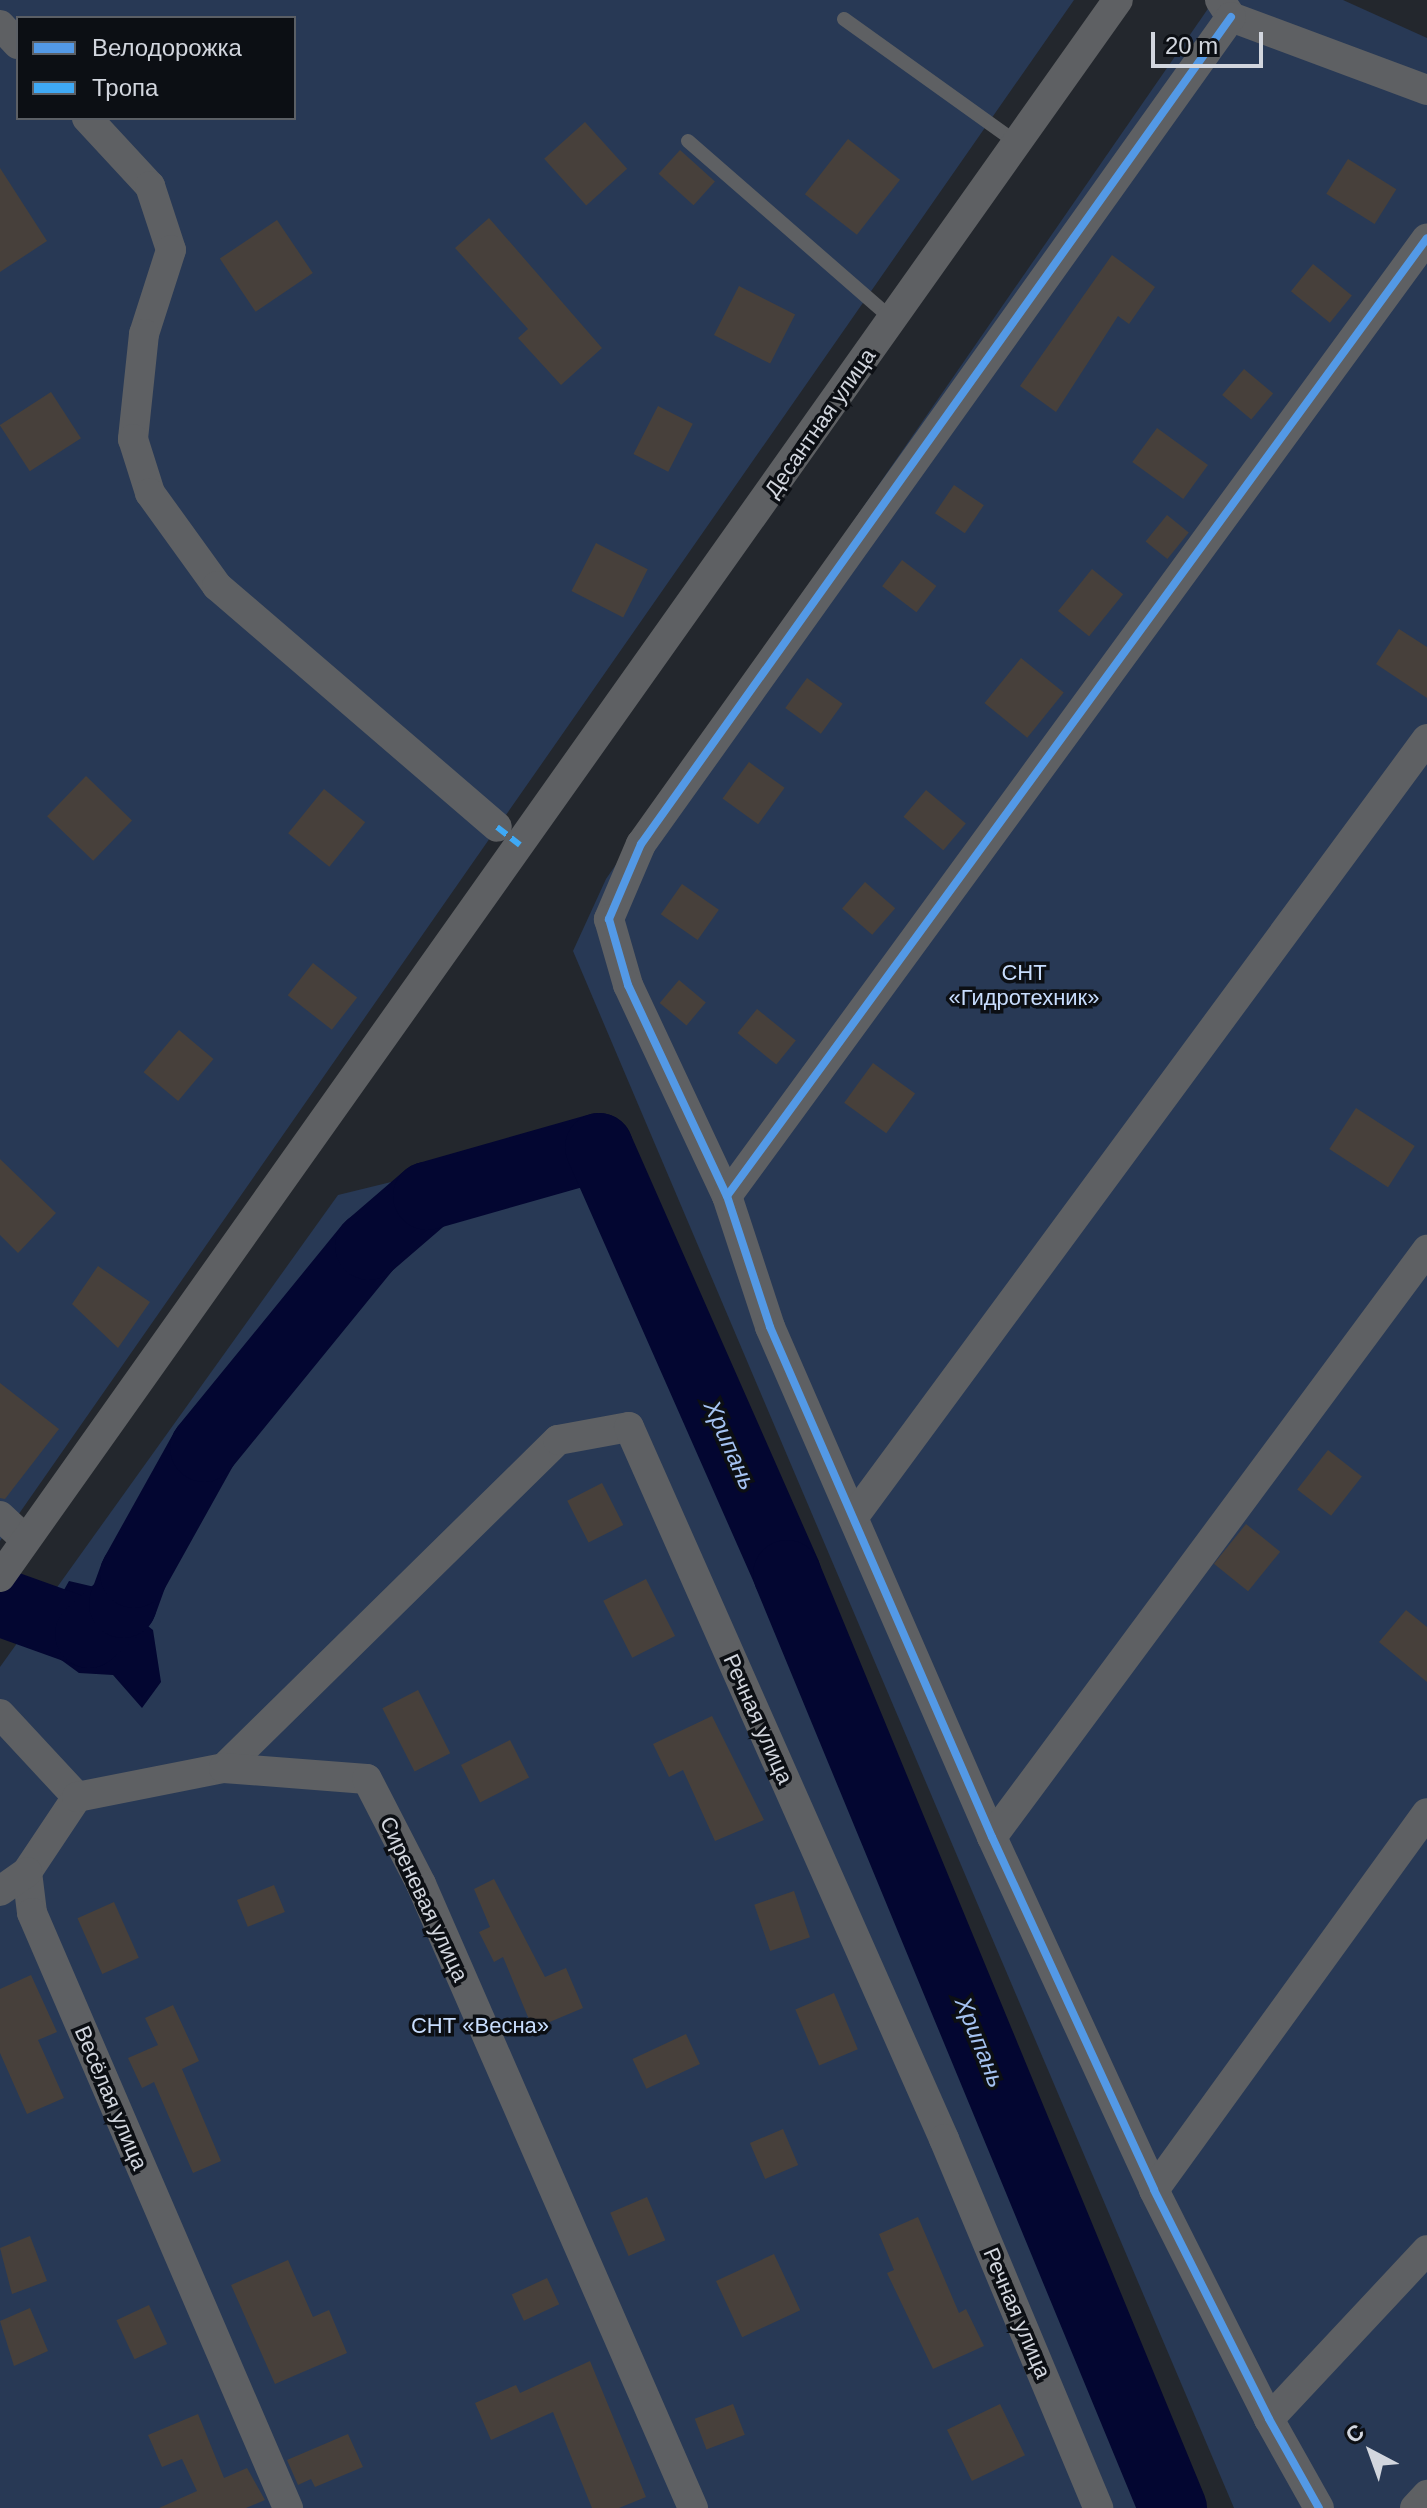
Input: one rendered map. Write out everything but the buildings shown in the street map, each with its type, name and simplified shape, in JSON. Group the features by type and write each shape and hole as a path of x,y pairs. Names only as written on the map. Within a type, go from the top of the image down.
{"street":[{"name":"Десантная улица","path":"0,1577 509,836 893,320 1118,0"},
{"path":"1319,2508 1269,2419 1154,2190 992,1837 855,1515 770,1327 727,1196 628,985 609,919 635,856 1226,9 1427,90"},
{"path":"0,25 16,42"},
{"path":"89,120 150,186 171,250 144,334 133,439 150,493 217,586 509,836"},
{"path":"727,1196 1427,238"},
{"path":"855,1515 1427,739"},
{"path":"992,1837 1427,1250"},
{"name":"Речная улица","path":"224,1768 558,1440 629,1427 944,2139 1098,2508"},
{"path":"0,1516 26,1540"},
{"path":"0,1714 77,1797 27,1872 0,1891"},
{"name":"Сиреневая улица","path":"77,1797 224,1768 367,1779 421,1884 693,2508"},
{"path":"1154,2190 1427,1813"},
{"name":"Весёлая улица","path":"27,1872 32,1913 288,2508"},
{"path":"1269,2419 1427,2250"},
{"path":"1415,2508 1427,2495"}],"lane":[{"path":"844,19 1017,143"},
{"path":"688,141 893,320"}],"green space":[{"path":"0,0 1074,0 0,1541"},
{"name":"СНТ «Гидротехник»","path":"1214,0 1343,0 1427,38 1427,2508 1234,2508 573,951 606,879"},
{"name":"СНТ «Весна»","path":"620,1126 1205,2508 0,2508 0,1667 338,1195"}],"shaded area":[{"path":"69,1581 99,1588 153,1630 161,1682 142,1708 113,1675 79,1673 53,1654 47,1620"}],"waterway":[{"name":"Хрипань","path":"5,1604 89,1634 123,1604 134,1574 204,1448 369,1246 427,1196 599,1147 787,1574 1173,2508"}],"marked path":[{"path":"497,827 520,845"}],"cycle path":[{"path":"1231,17 641,844 609,919 628,985 727,1196 770,1327 992,1837 1154,2190 1269,2419 1319,2508"},
{"path":"727,1196 1427,238"}]}
